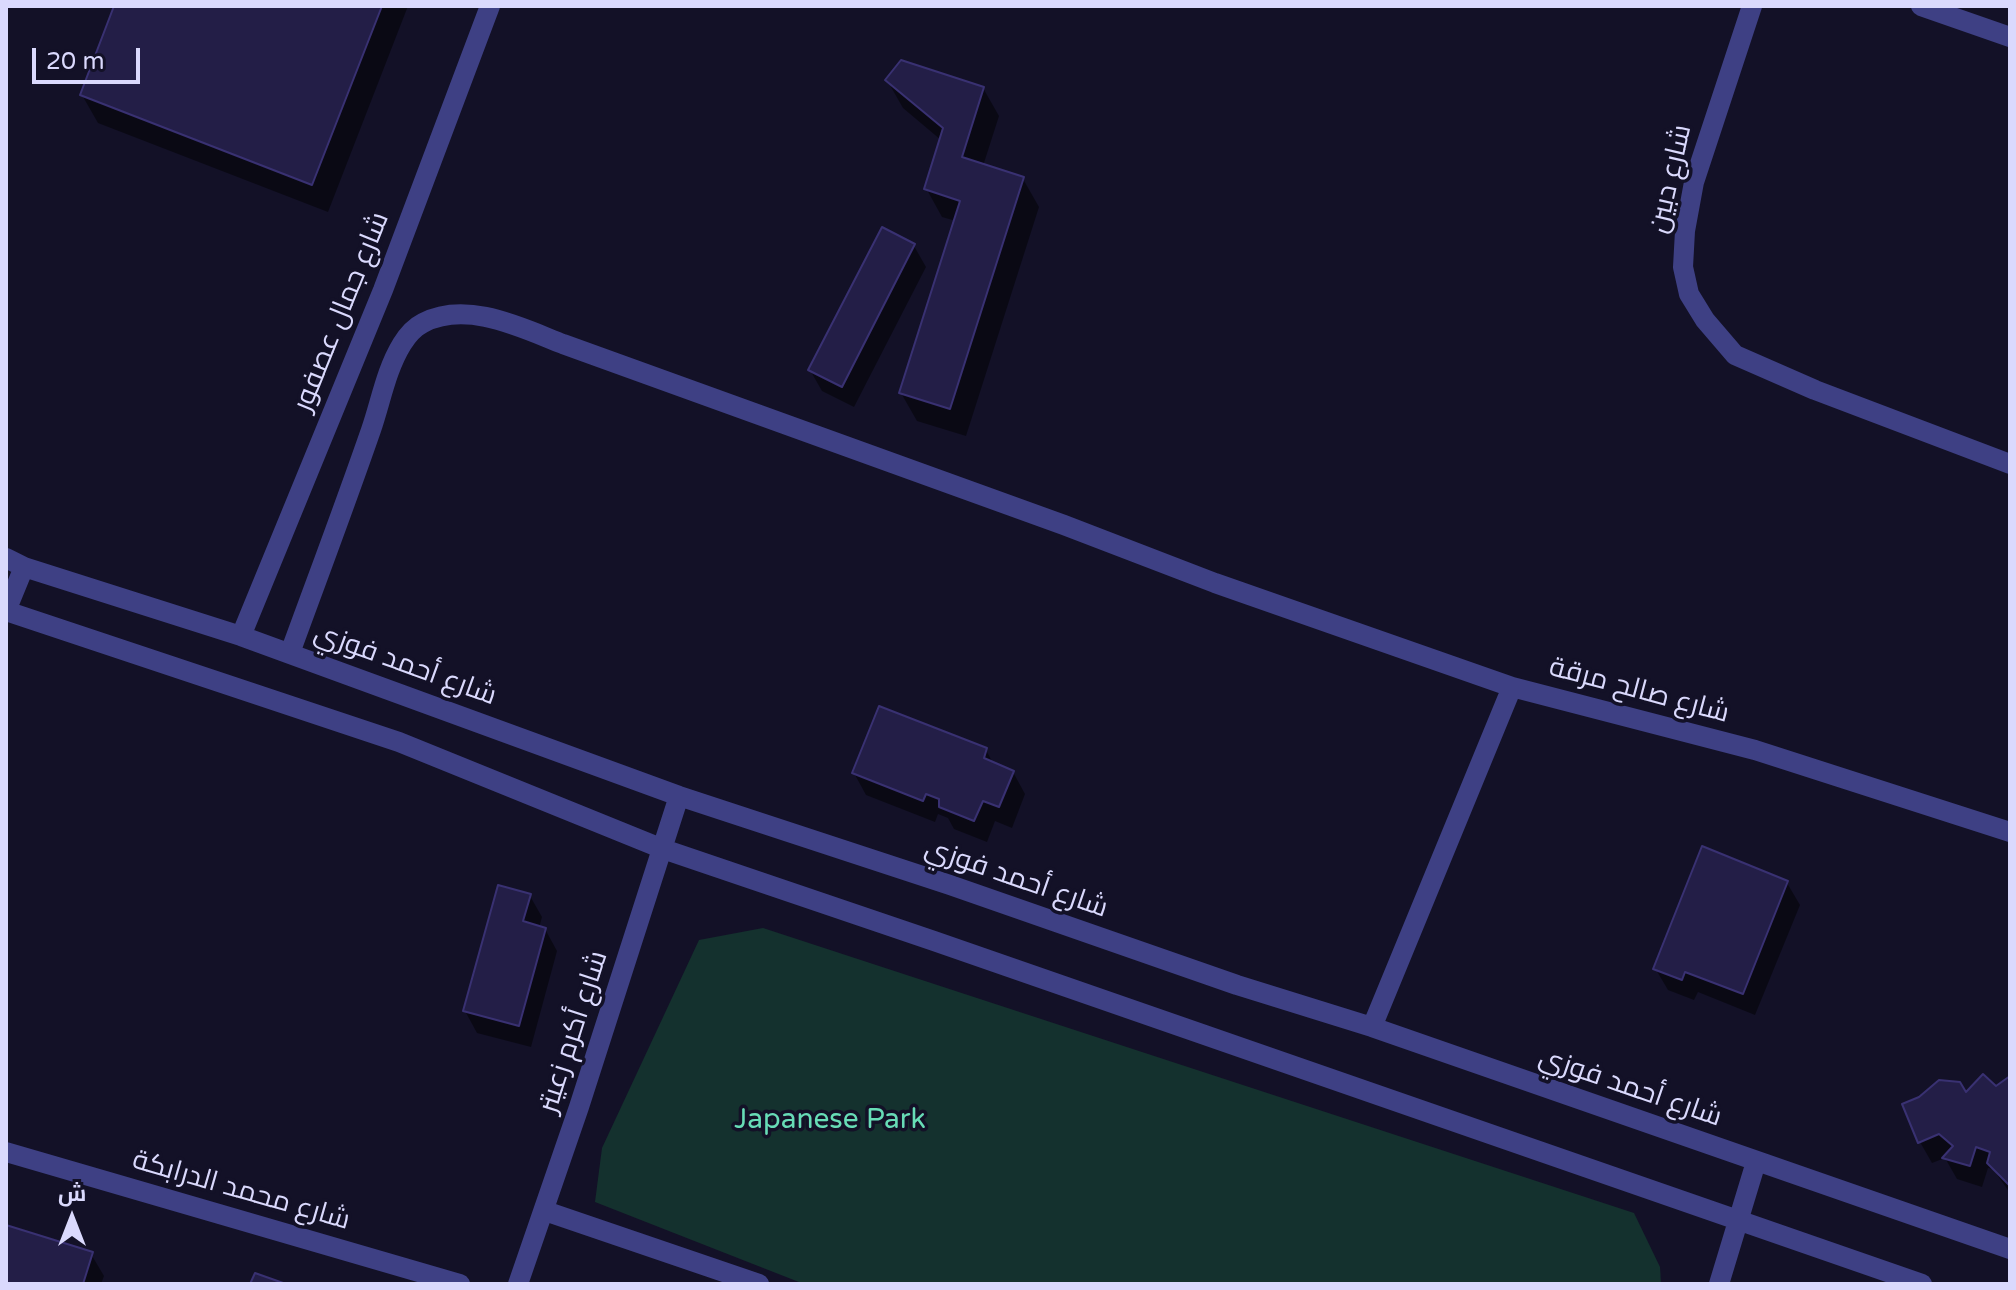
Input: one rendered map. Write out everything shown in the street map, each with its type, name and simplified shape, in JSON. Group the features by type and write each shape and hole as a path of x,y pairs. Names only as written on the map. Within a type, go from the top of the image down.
{"street":[{"name":"شارع جمال عصفور","path":"241,636 383,290 490,6"},
{"name":"شارع دبين","path":"1752,6 1694,182 1685,231 1683,267 1689,294 1705,320 1735,355 1815,390 2010,464"},
{"path":"1921,6 2010,37"},
{"path":"290,653 372,428 391,366 403,342 423,323 445,316 473,316 509,322 1215,583 1512,687"},
{"name":"شارع أحمد فوزي","path":"15,563 241,636 679,796 950,885 1237,985 1372,1027 2010,1249"},
{"path":"15,563 6,611 399,742 663,849 1922,1284"},
{"name":"شارع صالح مرقة","path":"1372,1027 1512,687 1755,750 2010,832"},
{"name":"شارع أكرم زعيتر","path":"518,1284 545,1211 679,796"},
{"name":"شارع محمد الدرابكة","path":"6,1152 460,1284"},
{"path":"1719,1284 1756,1162"},
{"path":"545,1211 759,1284"}],"green space":[{"name":"Japanese Park","path":"763,928 1634,1213 1660,1267 1661,1284 804,1284 595,1202 602,1148 699,940"}],"building":[{"path":"114,6 382,6 312,185 80,95"},
{"path":"901,60 984,87 962,157 1024,177 950,409 899,393 960,201 924,189 943,128 885,80"},
{"path":"882,227 915,244 842,387 808,370"},
{"path":"879,706 987,748 984,758 1014,771 999,807 983,801 974,821 939,807 939,799 926,794 923,801 852,773"},
{"path":"1702,846 1788,881 1743,994 1685,972 1682,980 1653,969"},
{"path":"498,885 531,894 523,921 546,928 519,1026 463,1011"},
{"path":"1983,1074 1996,1086 2010,1076 2010,1186 1987,1163 1990,1152 1976,1147 1970,1166 1942,1158 1953,1146 1939,1134 1918,1143 1902,1104 1919,1097 1939,1080 1960,1082 1966,1092"},
{"path":"6,1225 93,1252 83,1284 6,1284"},
{"path":"255,1273 286,1284 250,1284"}]}
